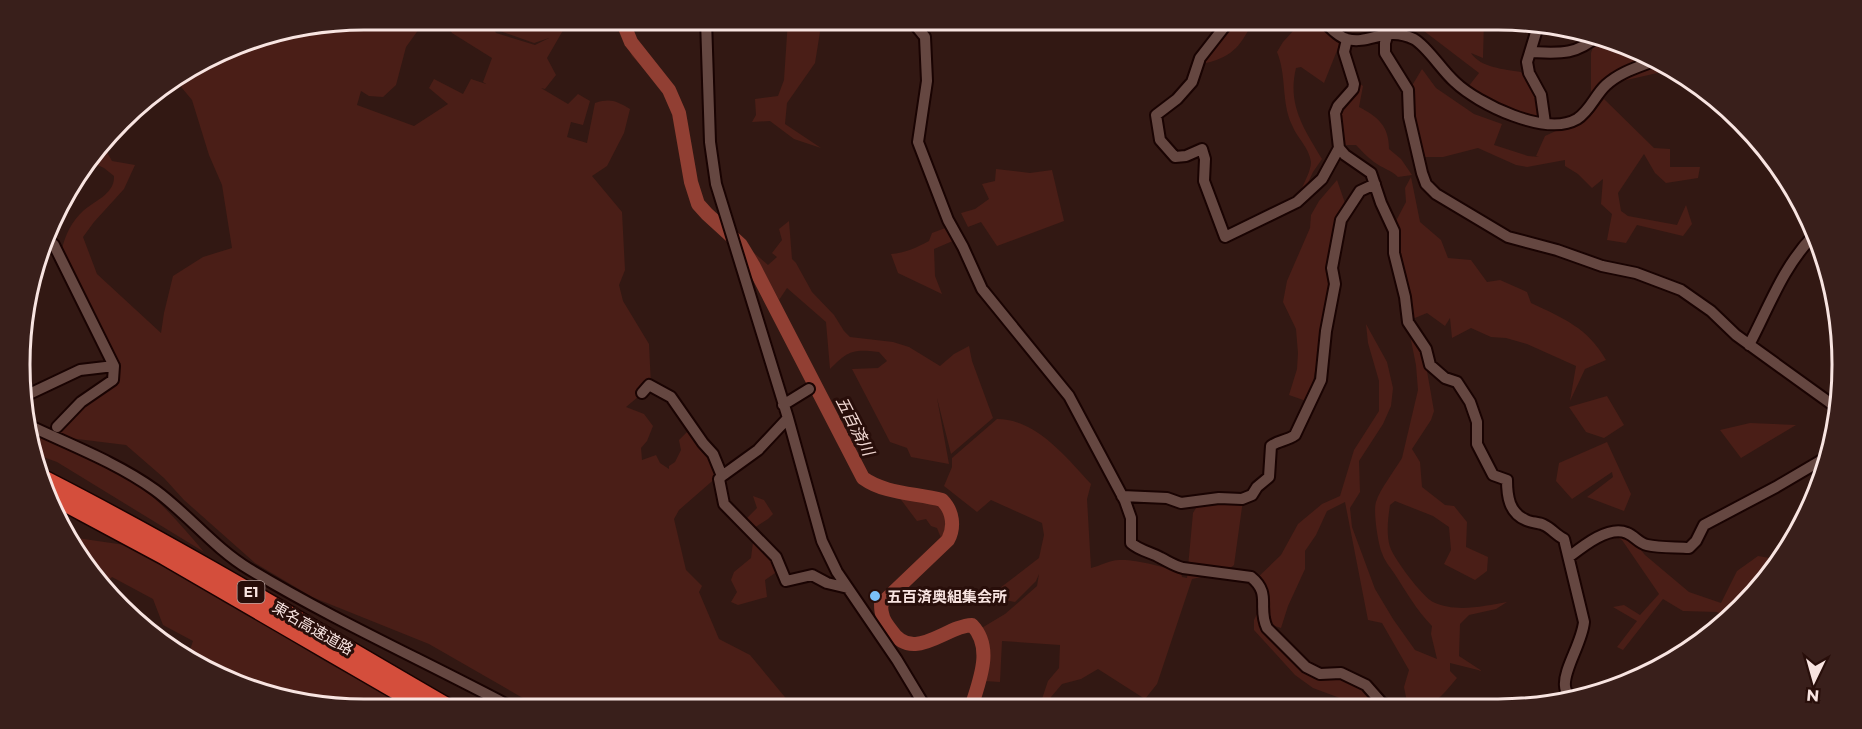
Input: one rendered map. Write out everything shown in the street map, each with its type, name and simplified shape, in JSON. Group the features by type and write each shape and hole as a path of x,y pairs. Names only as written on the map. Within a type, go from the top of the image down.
{"highway":[{"name":"東名高速道路","path":"52,483 225,577 436,699"},
{"name":"東名高速道路","path":"59,500 164,557 409,699"}],"street":[{"path":"706,30 712,159 716,184 788,418 822,541 837,572 920,699"},
{"path":"919,30 925,37 927,81 918,142 948,220 982,289 1069,396 1122,496 1131,518 1131,543 1138,549 1160,557 1172,565 1251,577 1260,584 1264,593 1263,620 1267,628 1306,668 1320,674 1341,673 1366,685 1378,699"},
{"path":"1222,30 1200,58 1192,82 1177,99 1156,115 1160,140 1175,157 1186,156 1202,149 1205,159 1204,181 1225,237 1297,202 1322,179 1339,148 1335,113 1353,89 1354,84 1344,52 1347,39"},
{"path":"1335,30 1347,39 1358,40 1388,33 1402,34 1417,41 1454,82 1469,94 1487,105 1516,116 1545,123 1575,120 1585,113 1606,85 1625,72 1645,64"},
{"path":"1388,33 1385,53 1408,90 1409,117 1422,173 1426,184 1436,194 1508,237 1557,250 1602,266 1636,273 1681,290 1749,345 1830,402"},
{"path":"1536,33 1527,62 1529,73 1541,95 1545,123"},
{"path":"1530,52 1560,53 1578,50 1588,42"},
{"path":"1339,148 1371,172 1394,231 1394,253 1405,297 1408,322 1426,349 1430,364 1445,378 1457,382 1470,402 1477,422 1477,444 1493,475 1507,480 1507,498 1515,512 1526,521 1544,524 1554,534 1563,538 1584,622 1583,634 1568,670 1565,685 1567,692"},
{"path":"1122,496 1167,498 1181,503 1219,498 1242,499 1252,495 1269,477 1271,446 1295,435 1321,380 1326,331 1335,284 1332,268 1341,220 1360,191 1375,184"},
{"path":"1749,345 1778,289 1785,270 1809,242"},
{"path":"52,244 114,366 113,380 81,402 57,427"},
{"path":"32,393 80,370 114,366"},
{"path":"642,393 649,385 671,397 703,444 713,454 722,476"},
{"path":"783,405 809,389"},
{"path":"788,418 758,450 719,479 724,504 776,557 786,581 812,575 848,588"},
{"path":"36,429 139,479 157,492 226,554 248,568 496,699"},
{"path":"1569,556 1593,538 1614,532 1627,533 1639,543 1649,546 1689,548 1696,541 1704,525 1817,463"}],"shaded area":[{"path":"418,30 406,47 396,85 383,97 369,96 361,91 357,105 414,126 448,104 429,88 434,79 463,94 471,79 486,84 483,82 492,58 450,30 495,30 496,33 535,45 549,38 534,43 497,30 563,30 547,58 556,75 545,89 541,88 568,104 578,94 590,101 583,125 571,122 567,137 587,143 595,103 613,101 630,109 624,133 607,166 592,176 622,212 625,270 619,285 623,301 649,344 651,386 626,407 644,414 653,426 647,441 641,448 642,460 656,455 660,463 669,469 681,450 679,440 689,430 700,439 718,476 679,510 674,519 686,570 702,586 699,592 719,639 750,655 787,699 525,699 429,644 312,597 255,563 126,445 69,438 52,430 64,426 87,402 115,386 119,365 62,249 67,233 76,219 111,188 114,176 96,165 108,151 112,161 135,165 124,189 83,237 97,274 161,333 173,276 203,257 232,248 222,185 209,155 192,100 180,85 236,55 278,41 343,31"},
{"path":"620,30 631,30 638,46 660,72 679,103 699,199 721,224 726,235 701,212 688,189 674,112 664,91 632,56"},
{"path":"787,30 819,30 815,63 787,103 785,124 821,148 794,139 770,121 752,122 756,115 755,99 778,96 784,80"},
{"path":"1223,30 1248,30 1231,53 1206,63 1205,58"},
{"path":"1294,30 1325,30 1340,43 1324,83 1301,67 1296,68 1294,94 1299,116 1322,159 1305,189 1302,188 1311,162 1289,116 1277,52"},
{"path":"1421,30 1484,30 1483,58 1471,53 1487,65 1521,72 1538,98 1544,119 1504,106 1468,87 1479,73"},
{"path":"1598,46 1643,63 1608,78 1595,89 1591,96 1593,47"},
{"path":"1649,66 1660,72 1618,82 1629,73"},
{"path":"1422,69 1436,88 1474,114 1502,124 1494,145 1528,156 1539,157 1536,156 1545,136 1592,114 1604,99 1654,148 1670,149 1670,167 1700,167 1698,178 1666,183 1655,173 1644,154 1618,193 1621,211 1628,216 1677,225 1686,205 1692,224 1683,236 1637,225 1626,243 1607,240 1612,214 1601,204 1603,179 1592,188 1578,174 1565,166 1565,160 1527,167 1516,165 1478,148 1443,157 1420,157 1410,89"},
{"path":"1359,83 1363,86 1359,107 1372,115 1385,128 1389,149 1401,159 1412,175 1398,177 1371,160 1356,145 1342,145 1342,111"},
{"path":"996,169 1030,173 1052,170 1064,221 997,246 981,222 968,227 961,213 975,209 989,199 982,184 995,181"},
{"path":"1411,177 1420,222 1441,240 1448,258 1471,260 1487,282 1500,280 1527,292 1531,303 1574,325 1599,349 1606,360 1585,369 1570,401 1576,366 1527,344 1506,338 1491,337 1471,328 1452,338 1450,318 1445,326 1427,313 1410,320 1399,272 1396,221 1406,202 1405,188"},
{"path":"1337,180 1345,203 1337,222 1332,285 1309,402 1289,395 1297,369 1298,353 1296,329 1283,302 1287,281 1310,228 1311,215 1319,201"},
{"path":"789,221 792,259 812,292 834,315 850,337 893,342 909,347 940,366 954,354 969,346 972,361 993,418 951,454 937,398 949,464 911,457 907,448 890,442 852,369 878,368 887,361 879,352 852,352 830,369 826,322 787,288 779,300 753,252 768,265 777,257 772,253 782,240 779,229"},
{"path":"948,227 955,240 934,249 935,276 942,294 898,273 891,254 920,246 929,241 932,233"},
{"path":"1366,324 1387,362 1393,388 1391,406 1383,424 1359,461 1360,492 1350,508 1352,527 1375,589 1415,650 1437,659 1431,634 1432,626 1416,607 1384,558 1380,549 1376,520 1375,506 1378,497 1402,458 1418,390 1409,330 1424,354 1434,411 1431,420 1412,449 1420,462 1422,487 1445,505 1454,506 1467,522 1466,547 1488,557 1487,571 1475,580 1444,564 1451,550 1449,527 1433,516 1395,501 1390,505 1388,531 1390,547 1409,577 1433,602 1460,608 1507,602 1496,609 1469,615 1460,624 1459,656 1482,671 1450,663 1450,671 1457,678 1437,699 1406,699 1404,687 1409,670 1382,623 1368,620 1345,502 1327,511 1316,535 1305,551 1305,569 1288,606 1281,628 1265,623 1255,580 1281,555 1298,524 1322,504 1340,496 1354,450 1379,411 1379,381 1368,343"},
{"path":"1607,396 1624,425 1604,438 1586,432 1569,407"},
{"path":"997,419 1025,425 1049,441 1091,484 1087,499 1091,568 1116,560 1126,560 1175,571 1187,578 1193,513 1199,503 1243,500 1234,565 1225,572 1192,579 1157,684 1145,699 1098,669 1081,679 1062,684 1050,699 1042,699 1048,681 1059,668 1060,645 1002,641 1000,682 984,681 987,652 980,629 1005,614 1037,586 1039,574 1036,581 1015,602 1005,600 1000,588 1039,558 1044,535 1042,523 991,500 977,512 944,486 952,467 952,458"},
{"path":"1750,423 1796,425 1741,458 1720,430"},
{"path":"37,433 92,458 139,486 167,510 204,552 57,462 43,457"},
{"path":"1607,442 1631,494 1624,511 1587,497 1613,477 1612,472 1572,499 1556,481 1559,463"},
{"path":"903,494 924,496 938,502 946,515 947,536 941,538 937,528 931,526 926,519 917,521 899,497"},
{"path":"753,496 764,500 773,514 754,528 745,520 757,508"},
{"path":"1610,533 1627,533 1645,555 1689,592 1721,603 1737,571 1758,556 1770,558 1749,585 1720,614 1683,611 1663,599 1623,650 1617,647 1637,621 1613,607 1624,605 1640,615 1659,594 1622,540"},
{"path":"79,538 125,545 230,603 323,660 393,699 343,698 299,693 236,674 190,650 193,641 163,625 153,599 112,577 109,580"},
{"path":"753,542 765,552 778,571 765,580 767,597 738,605 731,602 737,592 731,580 734,572 751,558"},
{"path":"1262,604 1269,637 1302,669 1316,676 1351,681 1375,699 1343,699 1313,688 1295,675 1254,630 1254,620"}],"waterway":[{"name":"五百済川","path":"626,30 631,42 669,90 679,113 691,182 698,204 741,245 863,478 891,490 942,500 949,509 952,525 948,540 881,604 881,608 886,624 900,640 909,644 930,641 972,625 979,634 983,654 981,676 974,699"}],"place":[{"name":"五百済奥組集会所","path":"875,596"}]}
